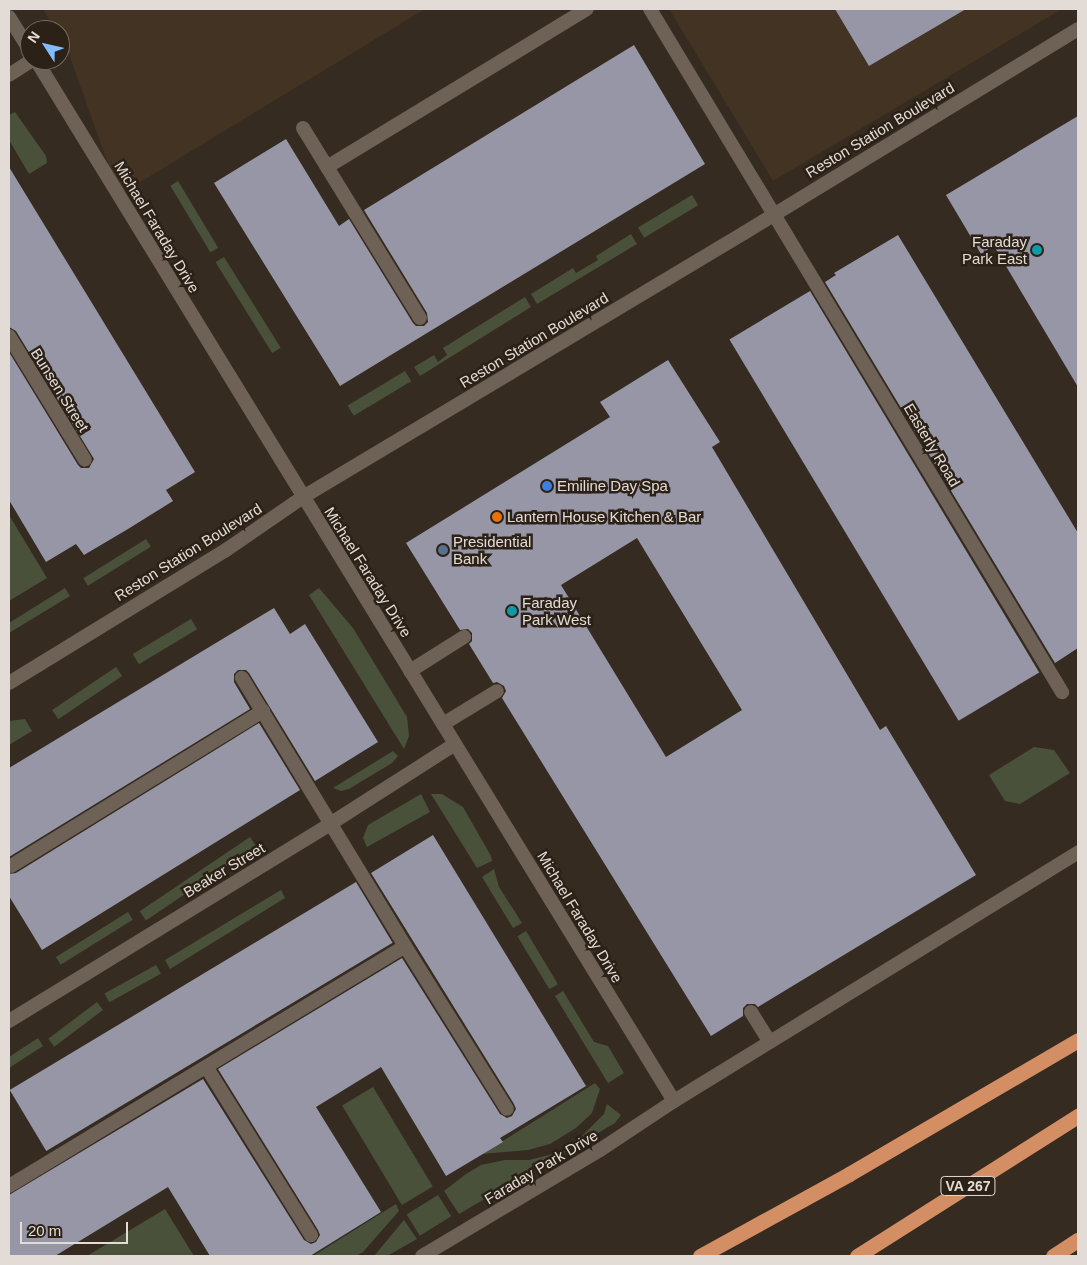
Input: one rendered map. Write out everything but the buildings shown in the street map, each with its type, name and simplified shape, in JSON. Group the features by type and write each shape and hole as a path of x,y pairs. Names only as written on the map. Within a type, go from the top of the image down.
{"highway":[{"path":"700,1256 858,1169 1078,1040"},
{"name":"VA 267","path":"857,1256 1078,1116"},
{"path":"1052,1256 1078,1240"}],"street":[{"path":"327,167 587,9"},
{"name":"Easterly Road","path":"650,9 1062,692"},
{"path":"9,17 20,34"},
{"name":"Reston Station Boulevard","path":"9,683 226,550 303,497 773,215 1078,29"},
{"path":"9,75 20,68"},
{"name":"Michael Faraday Drive","path":"40,70 674,1101"},
{"path":"303,128 420,318"},
{"name":"Bunsen Street","path":"9,336 84,460"},
{"path":"410,671 464,637"},
{"path":"242,678 405,946 508,1109"},
{"path":"443,724 498,691"},
{"path":"11,866 263,711"},
{"name":"Beaker Street","path":"9,1021 330,824 455,744"},
{"name":"Faraday Park Drive","path":"422,1256 617,1140 674,1101 769,1041 1078,852"},
{"path":"9,1186 207,1068 405,946"},
{"path":"751,1012 769,1041"},
{"path":"207,1068 311,1235"}],"shaded area":[{"path":"43,9 425,9 119,195 70,57 70,20 50,20"},
{"path":"669,9 1062,9 773,181"}],"green space":[{"path":"15,112 46,156 47,163 29,174 9,140 9,115"},
{"path":"178,181 218,248 210,252 170,186"},
{"path":"692,195 698,205 644,238 638,227"},
{"path":"631,234 637,244 537,304 531,294 573,268 576,273 598,260 596,256"},
{"path":"224,257 281,348 272,353 216,262"},
{"path":"525,297 531,307 420,376 414,367 434,355 438,362 447,355 443,348"},
{"path":"405,371 411,381 354,416 348,406"},
{"path":"9,515 47,578 9,601"},
{"path":"146,539 151,547 88,586 83,578"},
{"path":"65,588 70,596 9,633 9,623"},
{"path":"319,588 353,628 407,717 409,736 404,749 309,595"},
{"path":"191,619 197,629 139,664 133,654"},
{"path":"116,667 122,676 58,719 52,710"},
{"path":"25,719 32,731 9,745 9,721"},
{"path":"1034,747 1054,750 1070,773 1020,804 1005,801 989,775"},
{"path":"393,751 398,756 392,763 349,789 341,791 333,788"},
{"path":"421,794 430,812 367,847 363,838 368,825"},
{"path":"431,794 442,794 463,807 492,861 477,868"},
{"path":"250,837 256,846 146,920 140,911"},
{"path":"494,869 499,887 522,923 513,928 482,877"},
{"path":"281,890 285,898 170,969 165,960"},
{"path":"128,912 133,920 61,965 56,957"},
{"path":"526,931 558,984 549,989 517,936"},
{"path":"156,965 161,974 109,1002 104,994"},
{"path":"563,991 594,1042 608,1046 624,1073 608,1083 555,996"},
{"path":"97,1002 103,1010 54,1047 48,1039"},
{"path":"38,1038 43,1046 9,1068 9,1057"},
{"path":"595,1083 600,1089 592,1113 576,1128 550,1144 528,1150 482,1154"},
{"path":"373,1087 433,1186 402,1205 342,1106"},
{"path":"607,1104 621,1115 615,1123 459,1214 444,1191 481,1165 505,1160 529,1160 553,1154 581,1137 604,1114"},
{"path":"438,1195 451,1216 420,1236 407,1215"},
{"path":"396,1204 399,1211 363,1252 356,1256 313,1256"},
{"path":"165,1209 194,1256 87,1256"},
{"path":"404,1220 417,1239 387,1256 374,1256"}],"place":[{"name":"Faraday Park East","path":"1037,250"},
{"name":"Emiline Day Spa","path":"547,486"},
{"name":"Lantern House Kitchen & Bar","path":"497,517"},
{"name":"Presidential Bank","path":"443,550"},
{"name":"Faraday Park West","path":"512,611"}]}
